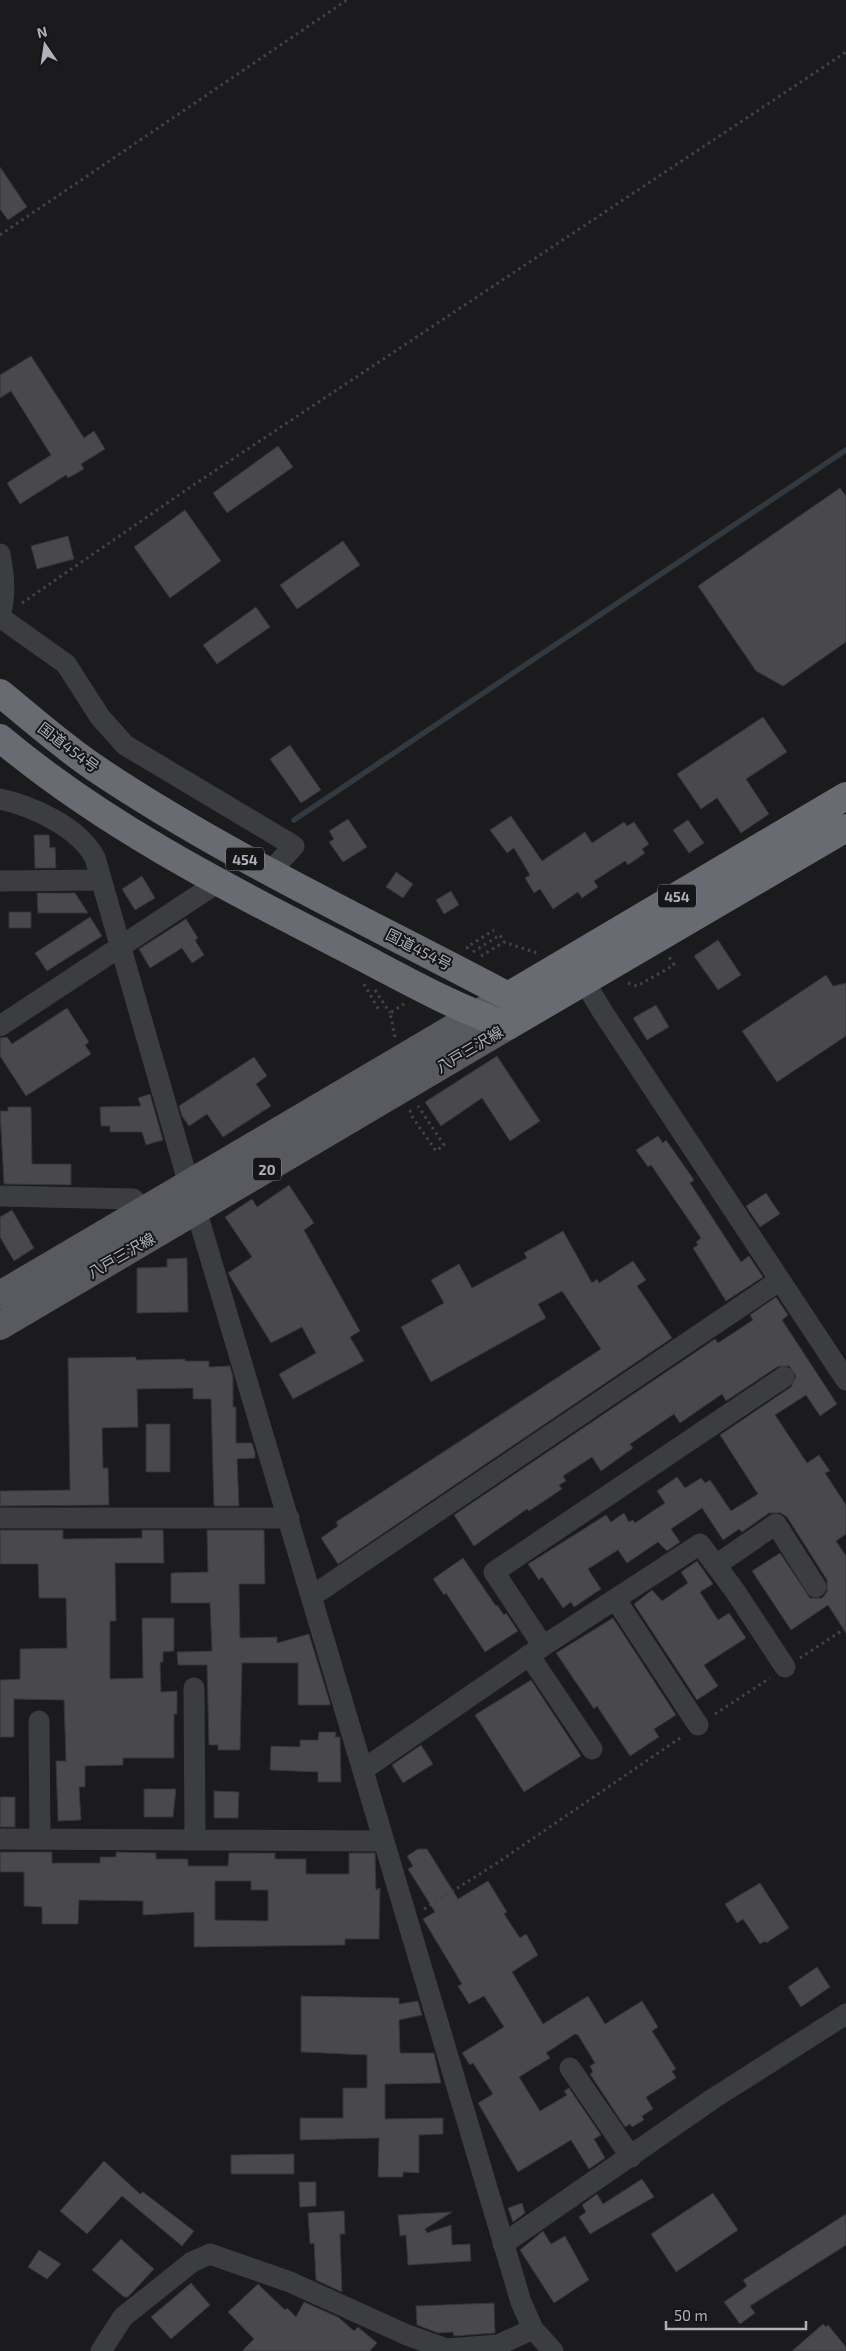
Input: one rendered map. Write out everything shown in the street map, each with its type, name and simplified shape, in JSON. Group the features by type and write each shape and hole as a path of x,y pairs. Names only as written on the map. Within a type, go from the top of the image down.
{"highway":[{"name":"国道454号","path":"0,693 93,767 180,823 269,873 508,996"},
{"name":"454","path":"0,738 122,826 217,883 410,984 476,1015 508,1026 846,828"},
{"name":"454","path":"508,996 846,796"}],"main road":[{"name":"八戸三沢線","path":"0,1295 508,996"},
{"name":"八戸三沢線","path":"0,1326 508,1026 508,996"}],"street":[{"path":"0,554 1,611 66,664 100,717 125,745 294,846 269,873"},
{"path":"0,799 26,805 38,811 88,845 102,880 189,1184 364,1769 383,1840 503,2244 521,2302 533,2329 553,2351"},
{"path":"0,881 102,880"},
{"path":"0,1026 217,883"},
{"path":"570,959 610,1023 846,1380"},
{"path":"0,1196 133,1199 146,1210"},
{"path":"312,1596 780,1280"},
{"path":"592,1749 494,1572 784,1377"},
{"path":"0,1518 289,1518"},
{"path":"716,1565 776,1524 816,1587"},
{"path":"364,1769 536,1650 700,1544 785,1667"},
{"path":"616,1600 698,1726"},
{"path":"194,1688 195,1840"},
{"path":"39,1721 40,1839"},
{"path":"0,1839 383,1840"},
{"path":"503,2244 714,2098 846,2014"},
{"path":"570,2068 631,2157"},
{"path":"101,2351 123,2317 192,2262 210,2254 290,2282 407,2335 446,2349 498,2345 533,2329"}],"path":[{"path":"0,235 347,0"},
{"path":"1,611 24,603 192,486 846,52"},
{"path":"494,930 467,948 470,954 500,935 504,942"},
{"path":"379,1010 364,985 370,982 390,1013"},
{"path":"408,1919 494,1865 785,1667 846,1628"}],"building":[{"path":"0,167 27,207 8,220 0,209"},
{"path":"31,356 84,438 94,431 105,449 81,464 84,469 68,478 66,475 20,504 7,483 51,455 11,391 0,398 0,375"},
{"path":"278,446 293,467 227,513 213,493"},
{"path":"840,488 846,496 846,642 783,686 756,671 698,586"},
{"path":"185,510 221,561 170,598 134,547"},
{"path":"68,536 74,559 37,569 31,546"},
{"path":"343,541 360,565 297,609 280,585"},
{"path":"256,607 270,627 217,664 203,645"},
{"path":"763,717 787,752 746,779 769,814 741,833 717,798 701,809 677,774"},
{"path":"290,745 321,790 301,803 270,759"},
{"path":"511,816 542,861 585,832 592,843 624,822 627,826 634,822 649,844 642,849 645,853 628,865 625,861 594,881 598,887 582,898 578,892 553,909 540,889 534,893 525,878 530,875 514,848 507,853 490,830"},
{"path":"348,819 367,847 343,862 329,842 334,839 329,831"},
{"path":"688,820 704,843 689,853 673,830"},
{"path":"34,835 49,835 50,848 55,847 56,868 35,868"},
{"path":"396,872 413,884 403,898 386,887"},
{"path":"142,876 155,898 135,910 122,889"},
{"path":"451,891 459,905 444,914 436,900"},
{"path":"37,893 75,893 88,913 38,913"},
{"path":"9,912 31,912 31,928 9,928"},
{"path":"90,917 102,936 47,971 35,953"},
{"path":"186,919 198,938 195,940 204,955 192,963 182,948 150,968 139,949"},
{"path":"718,940 741,975 718,990 694,956"},
{"path":"826,975 833,986 846,983 846,1036 777,1082 742,1031"},
{"path":"656,1005 669,1027 647,1040 633,1018"},
{"path":"67,1008 89,1042 85,1045 91,1054 26,1096 0,1056 0,1038 7,1037 12,1044"},
{"path":"497,1056 540,1121 510,1141 482,1098 441,1126 425,1102"},
{"path":"254,1057 267,1076 256,1084 271,1106 223,1137 207,1114 189,1126 182,1116 179,1106"},
{"path":"150,1094 163,1140 146,1145 142,1132 110,1132 110,1126 101,1126 100,1107 141,1106 138,1098"},
{"path":"8,1107 31,1107 32,1164 71,1164 71,1185 4,1184 0,1111 8,1111"},
{"path":"658,1136 663,1143 666,1140 694,1180 690,1183 741,1262 749,1256 763,1277 726,1301 693,1248 698,1245 696,1242 701,1238 651,1165 648,1167 636,1150"},
{"path":"289,1185 314,1223 304,1230 360,1331 350,1337 364,1361 293,1399 279,1374 316,1353 302,1327 271,1343 228,1273 252,1257 225,1217 252,1199 257,1207"},
{"path":"766,1193 780,1214 760,1227 746,1206"},
{"path":"12,1210 34,1248 14,1261 0,1237 0,1217"},
{"path":"563,1231 592,1283 597,1279 599,1283 633,1261 646,1280 637,1286 672,1338 338,1564 321,1538 338,1526 336,1522 601,1349 562,1291 538,1304 546,1318 431,1382 401,1327 444,1303 431,1280 459,1264 472,1288 527,1258 524,1253"},
{"path":"187,1258 188,1312 137,1313 137,1268 167,1267 167,1259"},
{"path":"776,1297 788,1315 782,1320 837,1404 820,1416 806,1395 775,1415 807,1463 819,1455 830,1471 825,1473 846,1505 846,1534 836,1541 846,1556 846,1633 828,1605 791,1630 752,1571 780,1553 810,1598 822,1598 827,1592 827,1580 787,1517 781,1513 769,1513 742,1532 739,1529 723,1540 702,1508 671,1529 680,1542 667,1551 658,1542 627,1563 618,1550 588,1569 601,1589 574,1607 571,1602 563,1608 542,1577 539,1580 528,1564 606,1515 611,1522 624,1513 629,1522 633,1520 635,1523 665,1503 657,1491 677,1477 685,1488 701,1478 705,1483 710,1480 731,1511 758,1494 720,1435 791,1387 796,1376 789,1366 777,1367 726,1401 722,1394 680,1423 674,1414 630,1444 633,1448 601,1471 592,1457 563,1476 566,1481 559,1485 562,1489 529,1511 527,1509 474,1546 454,1515 715,1339 718,1343 753,1320 750,1315"},
{"path":"136,1357 136,1360 185,1359 185,1361 209,1361 209,1367 230,1366 233,1377 233,1407 236,1407 236,1443 252,1443 255,1453 255,1458 237,1459 239,1506 214,1506 211,1399 193,1399 193,1388 137,1389 138,1427 102,1428 103,1468 108,1468 109,1505 0,1506 0,1491 70,1490 68,1358"},
{"path":"146,1424 170,1424 170,1472 146,1472"},
{"path":"0,1530 63,1530 63,1539 142,1538 142,1530 163,1530 164,1563 115,1563 116,1621 110,1621 110,1679 143,1678 142,1618 174,1618 174,1651 163,1652 163,1662 160,1662 161,1692 177,1691 177,1714 174,1714 174,1758 123,1758 123,1765 85,1766 85,1787 79,1787 81,1820 58,1821 56,1761 66,1761 64,1700 14,1699 14,1737 0,1737 0,1680 20,1679 20,1649 67,1648 66,1598 39,1598 38,1564 0,1564"},
{"path":"207,1530 264,1530 265,1584 239,1584 240,1638 277,1637 277,1643 309,1634 330,1703 330,1705 298,1705 298,1663 242,1663 240,1750 218,1750 218,1745 209,1745 207,1665 178,1665 177,1652 212,1651 210,1603 171,1603 171,1573 208,1572"},
{"path":"463,1558 496,1606 504,1615 506,1613 518,1631 485,1652 446,1593 444,1595 433,1579"},
{"path":"697,1561 713,1584 700,1592 718,1620 729,1613 746,1638 704,1665 718,1686 697,1700 634,1604 652,1590 662,1601 688,1583 681,1572"},
{"path":"613,1618 676,1715 654,1729 659,1737 630,1756 597,1706 594,1709 556,1653"},
{"path":"531,1680 581,1756 524,1792 475,1715"},
{"path":"319,1732 336,1732 335,1737 340,1737 341,1782 318,1782 318,1772 270,1770 271,1746 300,1747 300,1740 318,1740"},
{"path":"421,1745 433,1764 403,1783 392,1765"},
{"path":"144,1789 176,1789 173,1817 144,1817"},
{"path":"214,1791 239,1792 238,1818 214,1818"},
{"path":"0,1797 15,1797 15,1827 0,1827"},
{"path":"418,1849 427,1849 458,1899 488,1881 507,1912 504,1914 520,1938 526,1934 538,1955 512,1972 543,2024 588,1996 605,2024 642,2001 658,2027 652,2031 676,2069 672,2071 676,2078 646,2097 653,2109 642,2116 644,2120 632,2127 630,2124 625,2127 590,2074 593,2072 590,2066 595,2063 578,2035 575,2034 546,2053 550,2058 519,2077 540,2111 567,2095 564,2091 569,2088 601,2135 594,2139 605,2158 589,2169 571,2140 518,2172 478,2103 493,2094 473,2063 470,2065 462,2053 504,2027 484,1996 469,2004 458,1986 462,1984 423,1919 435,1912 408,1869 413,1866 407,1856"},
{"path":"0,1852 52,1852 52,1863 100,1863 100,1857 116,1857 116,1852 156,1853 156,1859 188,1859 188,1866 228,1866 229,1853 275,1853 275,1859 306,1859 306,1874 349,1874 349,1853 375,1853 376,1890 380,1888 379,1939 345,1939 345,1945 194,1947 194,1912 143,1915 143,1901 79,1900 78,1924 42,1924 42,1907 24,1906 24,1872 0,1872","holes":["215,1881 251,1881 251,1890 268,1890 268,1921 215,1920"]},
{"path":"760,1883 789,1928 766,1943 765,1941 760,1944 743,1919 737,1923 725,1904"},
{"path":"817,1967 830,1987 801,2007 788,1987"},
{"path":"301,1996 399,1998 399,2004 418,2001 422,2015 399,2020 400,2053 434,2053 441,2083 385,2084 385,2119 443,2118 443,2134 419,2135 419,2173 403,2172 403,2177 378,2177 379,2138 300,2140 300,2118 343,2118 343,2088 367,2088 367,2055 301,2052"},
{"path":"294,2154 294,2174 231,2174 231,2155"},
{"path":"104,2161 140,2194 143,2192 194,2231 182,2246 122,2196 87,2234 60,2211"},
{"path":"642,2179 654,2197 590,2234 579,2217 586,2212 582,2205 597,2194 603,2204"},
{"path":"299,2182 316,2182 316,2206 300,2207"},
{"path":"713,2193 738,2230 676,2272 651,2234"},
{"path":"522,2203 525,2213 513,2222 508,2208"},
{"path":"344,2211 345,2234 340,2234 342,2292 316,2280 314,2243 310,2244 308,2213"},
{"path":"452,2212 425,2229 427,2233 451,2225 452,2245 470,2244 471,2261 408,2265 406,2235 400,2236 398,2215"},
{"path":"846,2214 846,2245 750,2306 755,2313 740,2324 724,2302 747,2286 743,2280"},
{"path":"543,2231 551,2244 565,2236 589,2280 554,2303 520,2250"},
{"path":"121,2239 154,2269 128,2297 124,2297 92,2270"},
{"path":"39,2250 61,2264 47,2279 28,2267"},
{"path":"191,2283 210,2305 171,2339 151,2317"},
{"path":"258,2284 285,2310 287,2308 296,2317 304,2302 338,2317 354,2331 358,2327 377,2343 370,2351 242,2351 254,2339 228,2312"},
{"path":"494,2303 495,2333 454,2336 453,2332 438,2333 417,2325 416,2306"},
{"path":"823,2324 826,2327 828,2325 846,2347 846,2351 792,2351"}],"waterway":[{"path":"294,820 846,450"}]}
